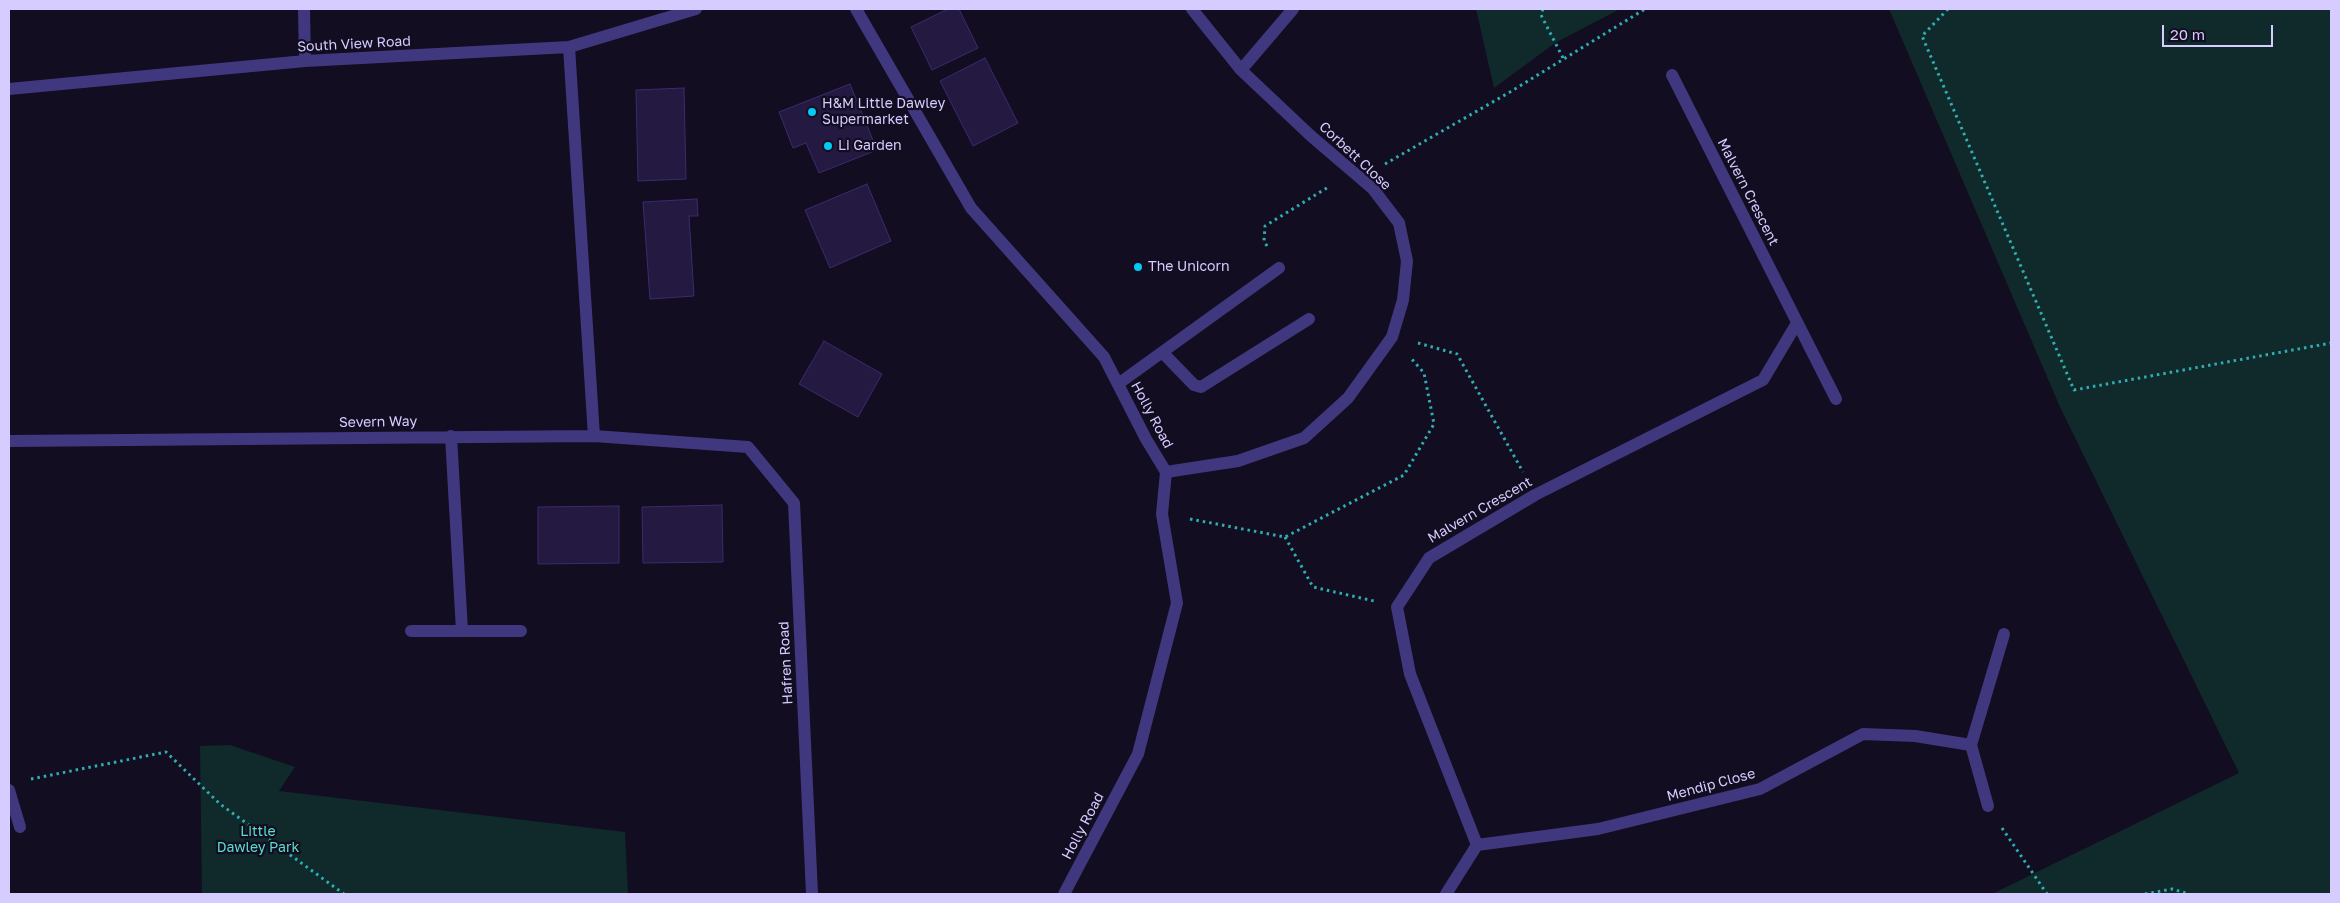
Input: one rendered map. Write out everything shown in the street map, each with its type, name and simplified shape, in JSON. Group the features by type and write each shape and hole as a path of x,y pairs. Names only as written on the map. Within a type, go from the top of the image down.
{"street":[{"path":"304,9 306,61"},
{"name":"South View Road","path":"9,89 306,61 569,47 696,9"},
{"name":"Holly Road","path":"856,9 971,208 1104,356 1146,439 1166,472 1162,514 1177,603 1138,754 1064,894"},
{"name":"Corbett Close","path":"1166,472 1238,461 1304,438 1348,398 1392,337 1403,300 1406,261 1399,222 1373,189 1311,136 1241,70 1192,9"},
{"path":"1241,70 1293,9"},
{"path":"569,47 594,436"},
{"name":"Malvern Crescent","path":"1672,75 1836,399"},
{"path":"1118,384 1279,268"},
{"path":"1163,352 1194,385 1202,387 1309,319"},
{"name":"Malvern Crescent","path":"1397,607 1429,558 1535,494 1762,380 1797,323"},
{"path":"451,436 462,631"},
{"name":"Severn Way","path":"9,441 594,436 748,447"},
{"name":"Hafren Road","path":"748,447 794,503 812,894"},
{"path":"1397,607 1410,674 1477,846 1446,894"},
{"path":"411,631 521,631"},
{"path":"1988,806 1971,745 2004,634"},
{"name":"Mendip Close","path":"1477,846 1598,830 1760,789 1863,734 1915,736 1971,745"},
{"path":"9,790 20,827"}],"path":[{"path":"1543,9 1541,15 1563,58"},
{"path":"1279,268 1264,241 1265,226 1510,92 1645,9"},
{"path":"1948,9 1922,36 2074,390 2331,343"},
{"path":"1392,337 1457,354 1535,494"},
{"path":"1162,514 1285,537 1404,476 1434,424 1424,373 1392,337"},
{"path":"1285,537 1313,587 1397,607"},
{"path":"27,780 166,752 220,804 344,894"},
{"path":"1988,806 2047,894"},
{"path":"2146,894 2172,889 2189,894"}],"green space":[{"path":"1476,9 1620,9 1555,43 1494,88"},
{"path":"1889,9 2331,9 2331,894 1992,894 2239,773 2060,407"},
{"name":"Little Dawley Park","path":"230,745 295,767 279,791 625,832 628,894 202,894 200,746"}],"building":[{"path":"948,9 959,9 978,48 932,70 911,27"},
{"path":"985,58 1018,123 973,146 940,81"},
{"path":"850,84 877,150 819,173 806,143 793,148 779,112"},
{"path":"684,88 686,179 638,181 636,90"},
{"path":"867,184 891,241 830,268 805,210"},
{"path":"697,199 698,216 689,216 694,296 650,299 643,202"},
{"path":"824,341 882,374 858,417 799,384"},
{"path":"722,505 723,562 643,563 642,507"},
{"path":"619,506 619,563 538,564 538,507"}],"place":[{"name":"H&M Little Dawley Supermarket","path":"812,112"},
{"name":"Li Garden","path":"828,146"},
{"name":"The Unicorn","path":"1138,267"}]}
